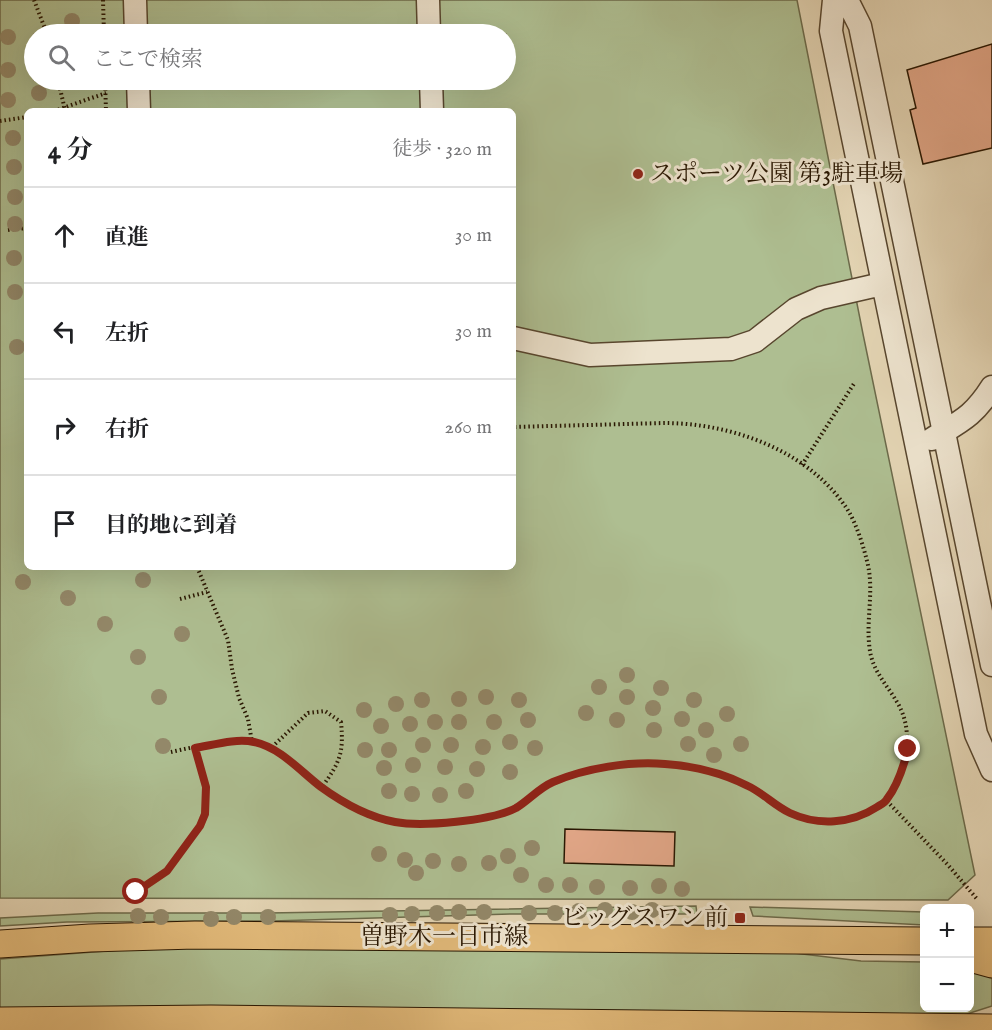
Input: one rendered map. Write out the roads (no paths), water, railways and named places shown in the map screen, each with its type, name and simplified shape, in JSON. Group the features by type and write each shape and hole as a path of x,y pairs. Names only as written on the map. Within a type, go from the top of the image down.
{"main road":[{"name":"曽野木一日市線","path":"0,944 90,938 207,935 918,943"},
{"path":"974,941 992,941"},
{"path":"974,959 992,964"},
{"path":"0,1021 211,1019 981,1022"}],"street":[{"path":"135,0 136,24"},
{"path":"428,0 429,24"},
{"path":"834,0 831,31 882,284 918,447 976,734 992,770"},
{"path":"847,0 860,26 992,664"},
{"path":"138,90 139,108"},
{"path":"431,90 432,108"},
{"path":"516,339 590,355 731,349 755,341 796,309 821,298 882,284"},
{"path":"918,447 968,417 980,405 992,387"}],"place":[{"name":"スポーツ公園 第3駐車場","path":"638,174"},
{"name":"ビッグスワン前","path":"740,918"}]}
